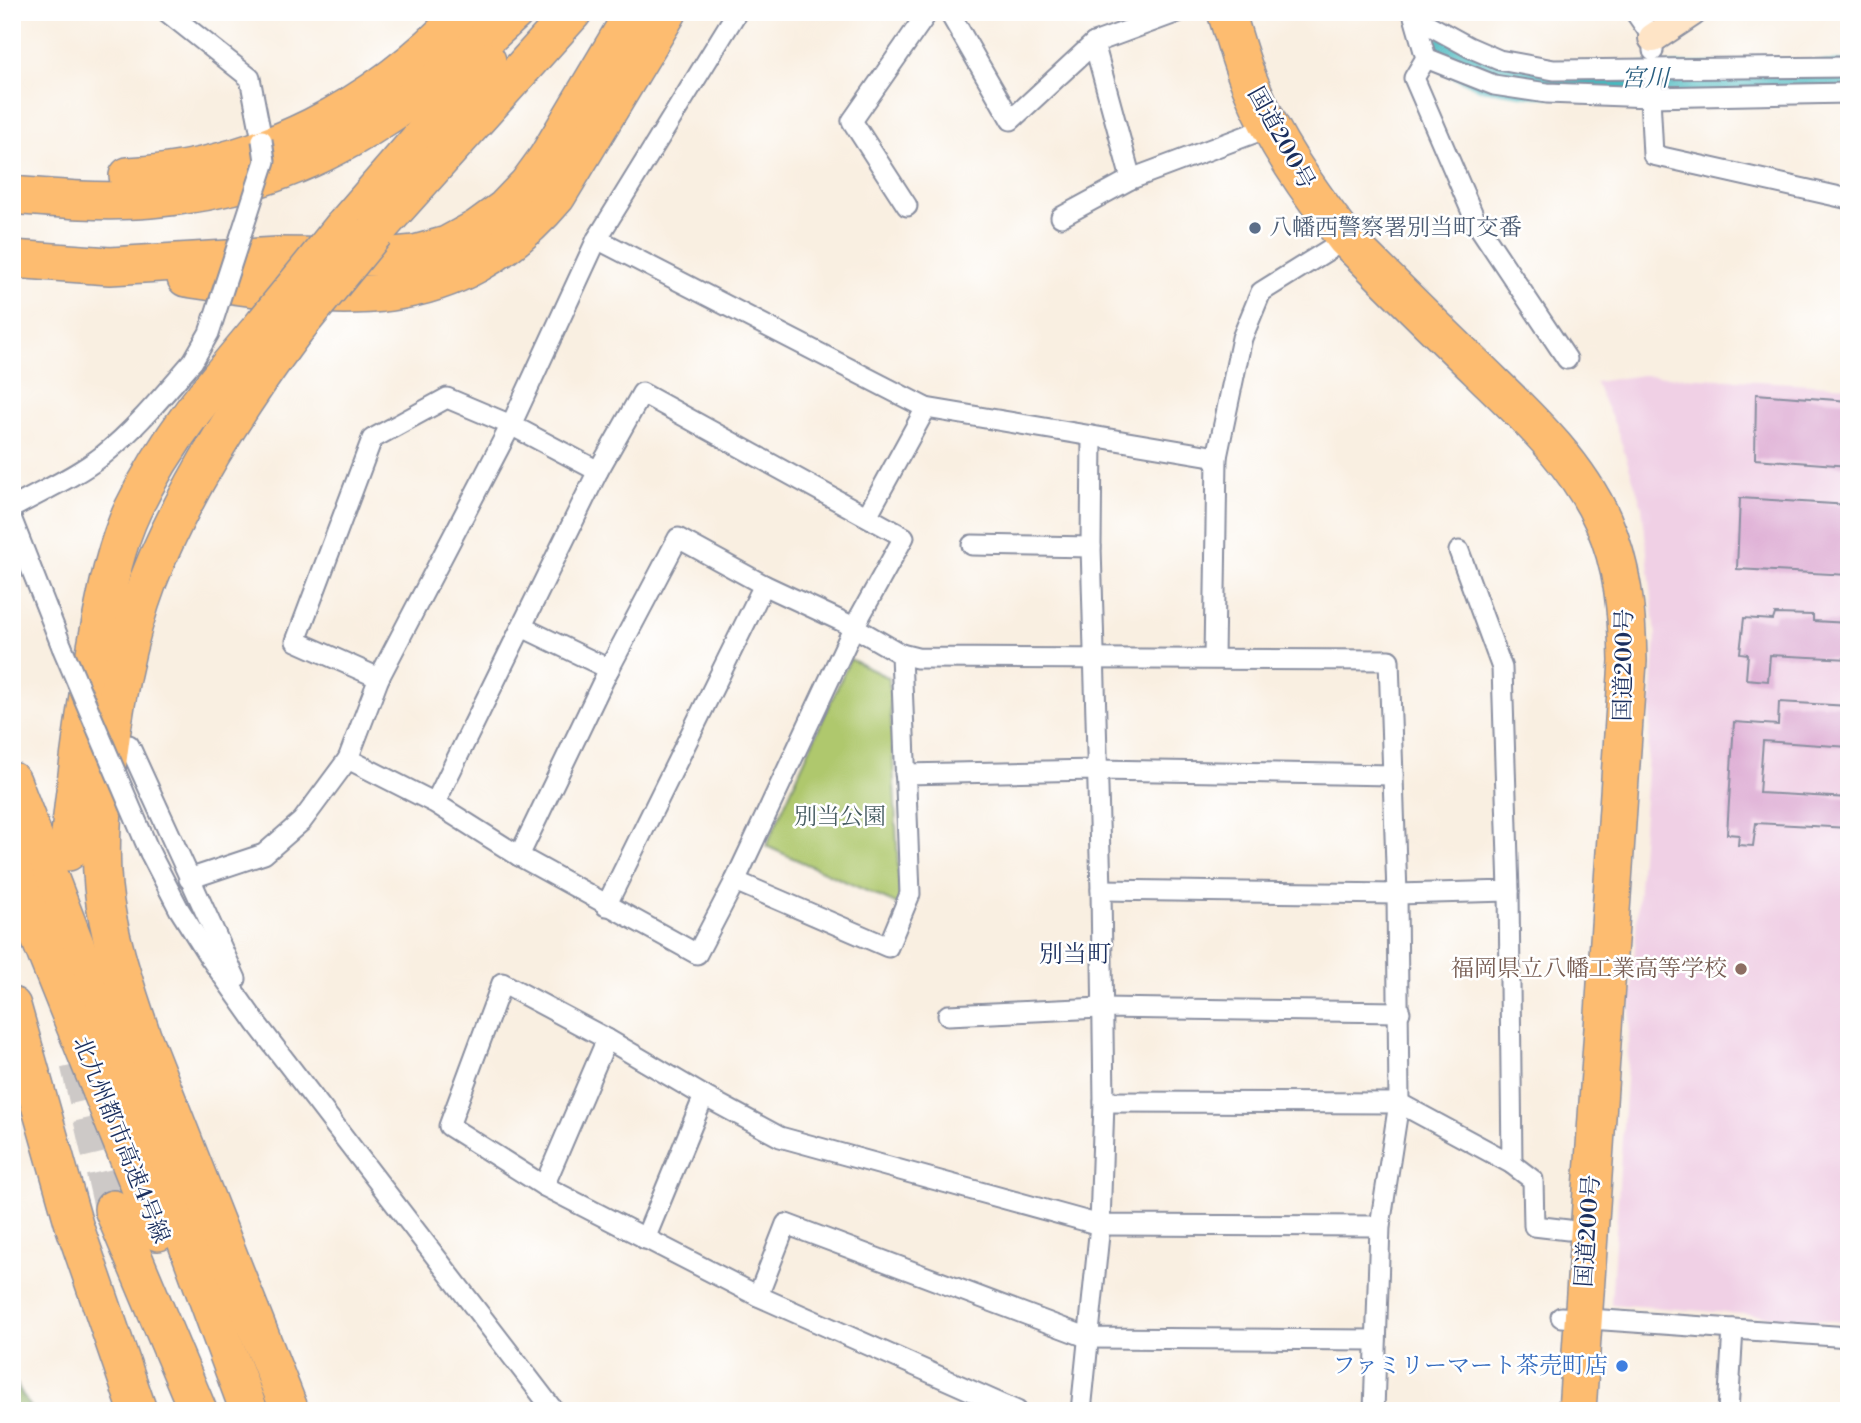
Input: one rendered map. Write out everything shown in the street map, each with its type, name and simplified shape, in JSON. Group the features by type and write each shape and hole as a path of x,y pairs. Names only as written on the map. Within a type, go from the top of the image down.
{"highway":[{"path":"12,184 150,175 247,155 300,135 341,112 417,58 465,12"},
{"path":"12,195 98,201 149,200 241,185 338,146 382,120 424,91 515,12"},
{"path":"68,852 93,663 115,562 132,512 155,467 180,426 279,327 359,230 530,12"},
{"path":"359,230 573,12"},
{"path":"110,266 278,256 383,257 415,254 447,245 478,228 504,209 528,184 547,158 634,12"},
{"path":"12,259 110,266 268,290 359,295 393,293 427,286 457,275 487,260 513,242 537,220 557,196 668,12"},
{"name":"国道200号","path":"1203,12 1229,88 1261,132"},
{"name":"国道200号","path":"1226,12 1277,178 1520,441 1556,486 1581,532 1596,579 1604,621 1607,666 1568,1230 1577,1411"},
{"path":"12,171 106,178"},
{"name":"国道200号","path":"1338,245 1544,434 1576,474 1602,520 1619,568 1627,612 1628,661 1571,1317 1555,1411"},
{"path":"279,327 157,560 138,615 122,675 111,734 101,840 103,887 110,930 142,1036 290,1411"},
{"path":"12,781 249,1411"},
{"name":"北九州都市高速4号線","path":"12,869 194,1323 232,1411"},
{"path":"12,1006 74,1225 138,1411"},
{"path":"113,1209 198,1411"}],"street":[{"path":"12,508 102,456 142,418 193,361 209,334 265,161 250,78 167,12"},
{"path":"189,879 264,854 302,821 348,760 379,678 511,425 597,239 737,12"},
{"path":"907,206 852,121 928,12"},
{"path":"949,12 1011,120 1094,43 1178,12"},
{"path":"1635,12 1653,38 1653,155 1849,199"},
{"path":"1653,38 1692,12"},
{"path":"1415,15 1426,58 1415,78 1477,223 1567,359"},
{"path":"1415,15 1469,47 1499,60 1554,70 1652,82 1849,93"},
{"path":"1094,43 1131,179"},
{"path":"1426,58 1494,85 1547,93 1849,67"},
{"path":"1061,217 1131,179 1261,132"},
{"path":"597,239 926,408 1217,457"},
{"path":"1214,658 1217,457 1242,338 1261,292 1338,245"},
{"path":"348,760 435,803 519,856 696,954 735,881 854,627 904,537 642,393 598,471 435,803"},
{"path":"379,678 296,641 372,439 447,398 511,425 598,471"},
{"path":"867,516 926,408"},
{"path":"1081,1411 1100,1225 1104,1102 1091,547 1092,436"},
{"path":"12,520 62,647 150,853 179,909 257,1024 554,1411"},
{"path":"519,856 610,669 678,538 764,585 854,627 901,654 917,658 1389,660 1400,1012 1399,1103 1380,1226 1374,1411"},
{"path":"972,545 1091,547"},
{"path":"1459,551 1502,667 1509,891 1512,1164"},
{"path":"606,905 764,585"},
{"path":"522,627 610,669"},
{"path":"735,881 888,947 910,894 901,654"},
{"path":"129,745 257,1024"},
{"path":"905,774 1096,770 1393,775"},
{"path":"1101,891 1397,894 1509,891"},
{"path":"1017,1411 758,1296 544,1186 449,1126 502,983 780,1137 1100,1225 1380,1226"},
{"path":"948,1015 1101,1008 1400,1012"},
{"path":"544,1186 607,1039"},
{"path":"645,1239 704,1096"},
{"path":"1104,1102 1399,1103 1512,1164 1533,1180 1534,1226 1568,1230"},
{"path":"758,1296 786,1224 1089,1338 1376,1340"},
{"path":"1571,1317 1849,1337"},
{"path":"1728,1411 1733,1329"}],"shaded area":[{"name":"福岡県立八幡工業高等学校","path":"1642,375 1849,386 1849,1322 1611,1304 1656,634 1642,506 1616,427 1595,382"}],"green space":[{"name":"別当公園","path":"850,659 889,678 900,906 766,846"},
{"path":"12,1376 32,1411 12,1411"}],"building":[{"path":"1756,394 1849,401 1849,466 1755,459"},
{"path":"1740,498 1849,505 1849,575 1737,569"},
{"path":"1775,614 1813,615 1813,621 1849,623 1849,659 1770,655 1768,681 1746,679 1748,654 1740,653 1744,618 1773,620"},
{"path":"1779,702 1849,706 1849,747 1763,741 1759,793 1849,798 1849,828 1756,823 1753,846 1738,845 1739,835 1727,834 1734,722 1778,725"}],"waterway":[{"name":"宮川","path":"1446,54 1484,72 1531,79 1630,82 1849,79"}],"tunnel":[{"path":"79,1064 113,1209"}],"place":[{"name":"八幡西警察署別当町交番","path":"1255,228"},
{"name":"福岡県立八幡工業高等学校","path":"1741,969"},
{"name":"ファミリーマート茶売町店","path":"1622,1366"}],"district":[{"name":"別当町","path":"1075,955"}]}
